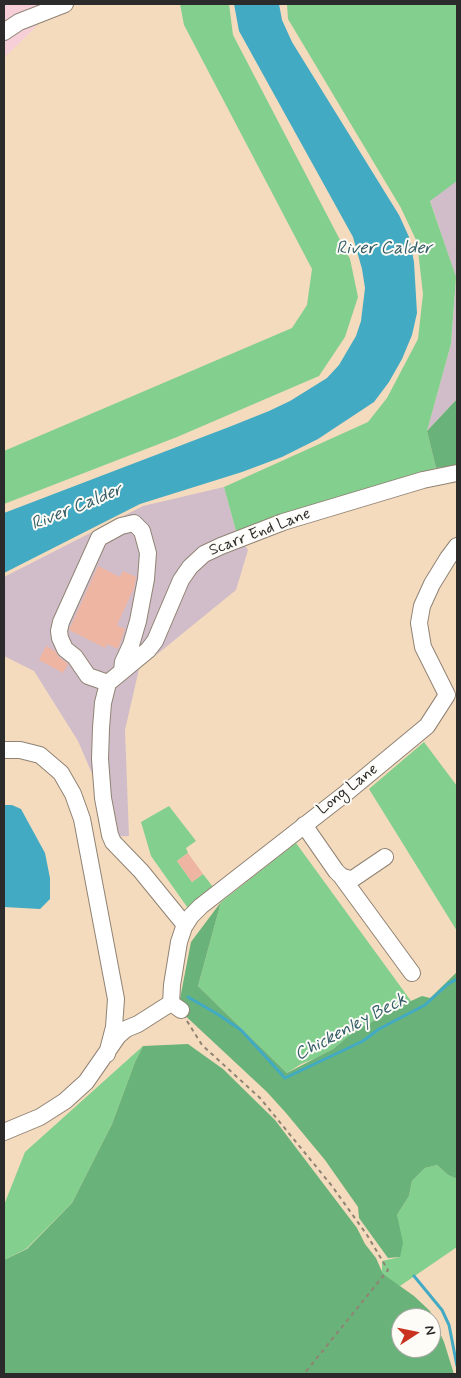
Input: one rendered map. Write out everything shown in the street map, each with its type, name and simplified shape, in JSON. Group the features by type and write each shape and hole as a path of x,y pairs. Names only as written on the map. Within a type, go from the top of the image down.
{"street":[{"path":"4,32 19,22 65,4"},
{"name":"Scarr End Lane","path":"108,683 148,650 155,641 181,580 190,567 204,554 283,522 422,480 457,473"},
{"path":"122,671 123,662 131,645 138,621 146,579 148,552 142,531 134,523 121,526 99,538 61,622 59,631 65,649 75,657 88,676 108,683 101,728 102,785 107,821 113,842 141,871 185,925"},
{"name":"Long Lane","path":"176,1006 172,985 179,942 185,925 191,916 201,906 346,793 427,726 452,694 422,647 419,623 422,606 432,584 457,546"},
{"path":"4,750 20,750 40,755 61,773 73,794 82,818 116,998 114,1027 106,1054"},
{"path":"304,825 336,872 349,879 354,878 385,858"},
{"path":"342,876 412,973"},
{"path":"4,1132 40,1117 65,1101 86,1082 118,1036 126,1029 176,1006"}],"path":[{"path":"176,1006 202,1044 260,1098 332,1186 367,1235 388,1270 304,1374"}],"shaded area":[{"path":"4,4 59,4 4,58"},
{"path":"457,180 457,399 427,431 451,344 456,278 430,200"},
{"path":"224,487 236,531 248,550 236,590 139,669 125,730 129,836 103,837 97,785 78,741 34,671 4,656 4,577 143,506"}],"green space":[{"path":"180,4 229,4 233,35 350,259 358,297 345,337 319,376 177,437 4,504 4,451 292,328 307,305 312,269 184,25"},
{"path":"287,4 457,4 457,181 430,201 456,277 451,344 427,431 436,468 236,531 224,487 368,422 387,398 418,339 423,294 417,242 401,208 288,19"},
{"path":"457,399 457,466 436,468 427,431"},
{"path":"424,742 457,786 457,931 369,789"},
{"path":"169,806 196,841 186,848 188,853 177,861 192,882 203,874 216,891 190,911 151,856 141,822"},
{"path":"296,843 411,1001 382,1014 369,1024 358,1028 333,1049 301,1064 287,1073 198,986 221,902"},
{"path":"221,902 198,986 287,1073 333,1049 358,1028 369,1024 382,1014 422,996 430,998 457,972 457,1179 448,1175 437,1165 425,1168 412,1181 409,1196 397,1215 403,1243 400,1257 388,1258 359,1218 358,1207 325,1160 286,1113 267,1092 178,1009 191,942"},
{"path":"188,1044 223,1069 275,1120 357,1228 365,1244 376,1258 383,1274 414,1296 427,1308 391,1308 391,1358 441,1358 441,1335 454,1374 4,1374 4,1260 27,1249 72,1203 112,1124 135,1062 143,1046"},
{"path":"143,1046 135,1062 112,1124 72,1203 26,1249 4,1260 4,1205 25,1152"},
{"path":"437,1165 448,1175 457,1179 457,1247 400,1286 382,1277 382,1261 400,1257 397,1215 409,1196 412,1181 425,1168"}],"water":[{"name":"River Calder","path":"234,4 279,4 282,20 292,42 399,215 409,237 414,262 417,313 412,335 402,359 389,382 374,402 318,439 282,457 242,472 140,504 4,573 4,513 229,427 290,401 327,378 339,365 356,336 361,321 365,288 353,237 239,31"},
{"path":"4,805 12,805 21,809 45,853 50,878 50,899 40,909 4,907"}],"building":[{"path":"98,566 120,577 123,571 136,577 134,588 117,625 125,629 118,649 107,644 105,648 69,630"},
{"path":"46,646 55,651 68,664 63,673 39,660"},
{"path":"188,853 203,874 192,882 177,861"}],"waterway":[{"name":"Chickenley Beck","path":"188,997 241,1030 285,1078 363,1041 379,1029 425,1005 448,984 457,979"},
{"path":"414,1276 442,1310 449,1325 457,1366"}]}
